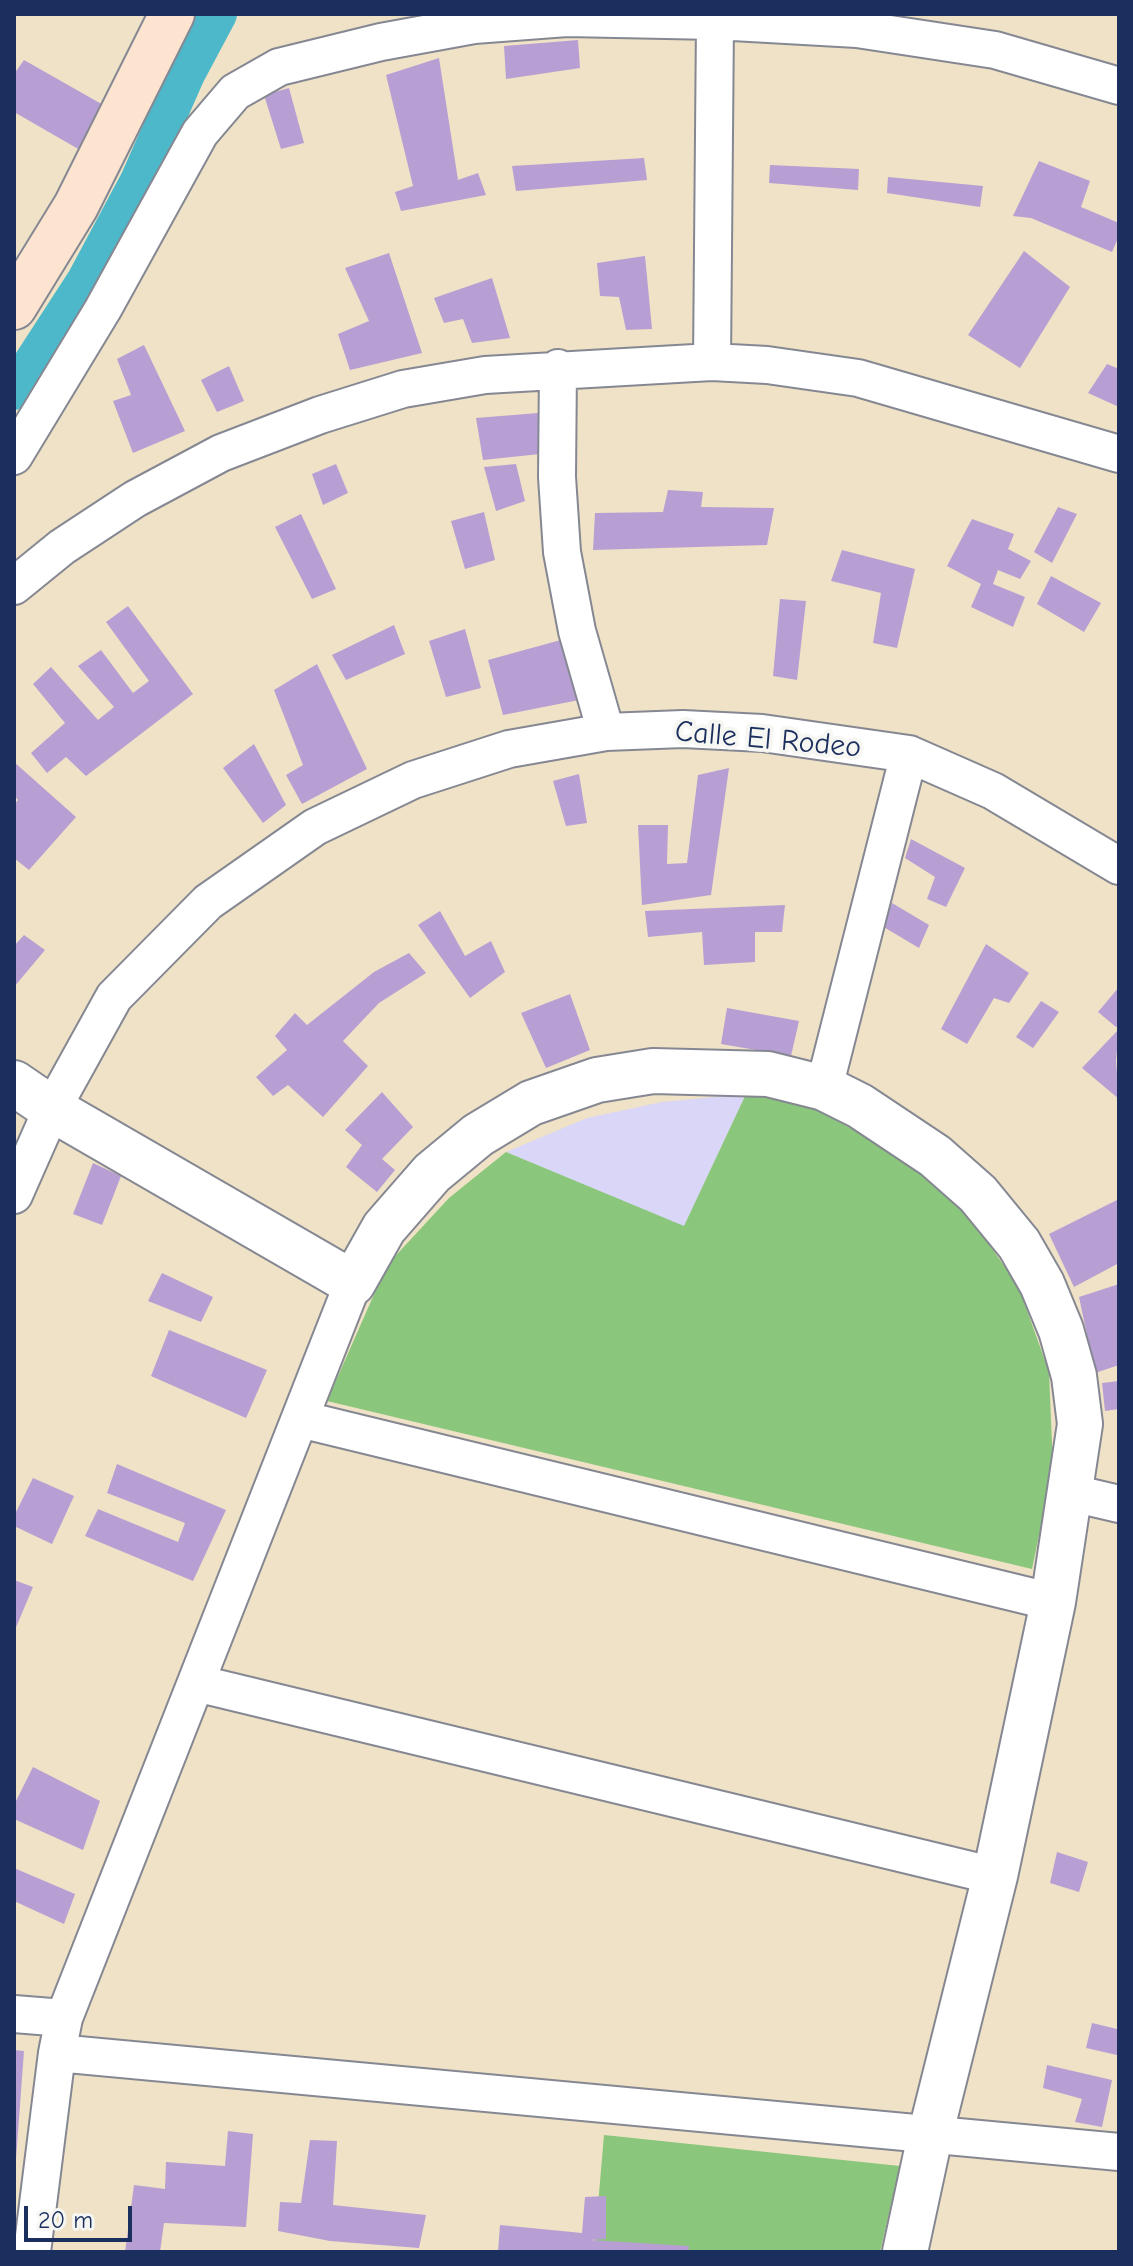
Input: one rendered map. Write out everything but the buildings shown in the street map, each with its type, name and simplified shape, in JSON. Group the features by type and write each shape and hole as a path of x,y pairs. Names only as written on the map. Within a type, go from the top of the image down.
{"main road":[{"path":"14,307 76,206 172,14"}],"street":[{"path":"14,456 103,309 200,133 235,92 279,67 381,42 474,25 567,18 715,21 857,29 995,50 1119,86"},
{"path":"712,362 715,21"},
{"path":"14,586 62,547 135,499 221,453 320,415 403,389 485,375 558,368 712,362 767,365 858,378 1119,454"},
{"path":"558,368 557,477 562,552 577,631 606,732"},
{"name":"Calle El Rodeo","path":"14,1195 52,1109 114,997 208,902 315,827 413,780 509,749 606,732 683,729 762,733 909,754 993,791 1119,866"},
{"path":"824,1088 909,754"},
{"path":"32,2252 64,2018 353,1283 384,1228 432,1173 478,1135 531,1103 597,1080 653,1071 768,1074 824,1088 860,1106 935,1156 978,1194 1019,1244 1052,1307 1074,1376 1080,1424 1072,1493 1053,1602 995,1876 930,2136 905,2252"},
{"path":"14,1083 52,1109 353,1283"},
{"path":"300,1419 1053,1602"},
{"path":"1072,1493 1119,1504"},
{"path":"196,1683 995,1876"},
{"path":"14,2014 64,2018"},
{"path":"57,2053 1119,2152"}],"shaded area":[{"path":"746,1094 684,1227 506,1152 587,1118 662,1102"}],"green space":[{"path":"746,1094 795,1099 873,1140 959,1200 1019,1288 1049,1372 1053,1467 1032,1569 327,1401 387,1265 449,1198 506,1152 684,1226"},
{"path":"604,2135 900,2166 880,2252 594,2252"}],"waterway":[{"path":"14,391 86,280 139,181 186,74 218,14"}]}
